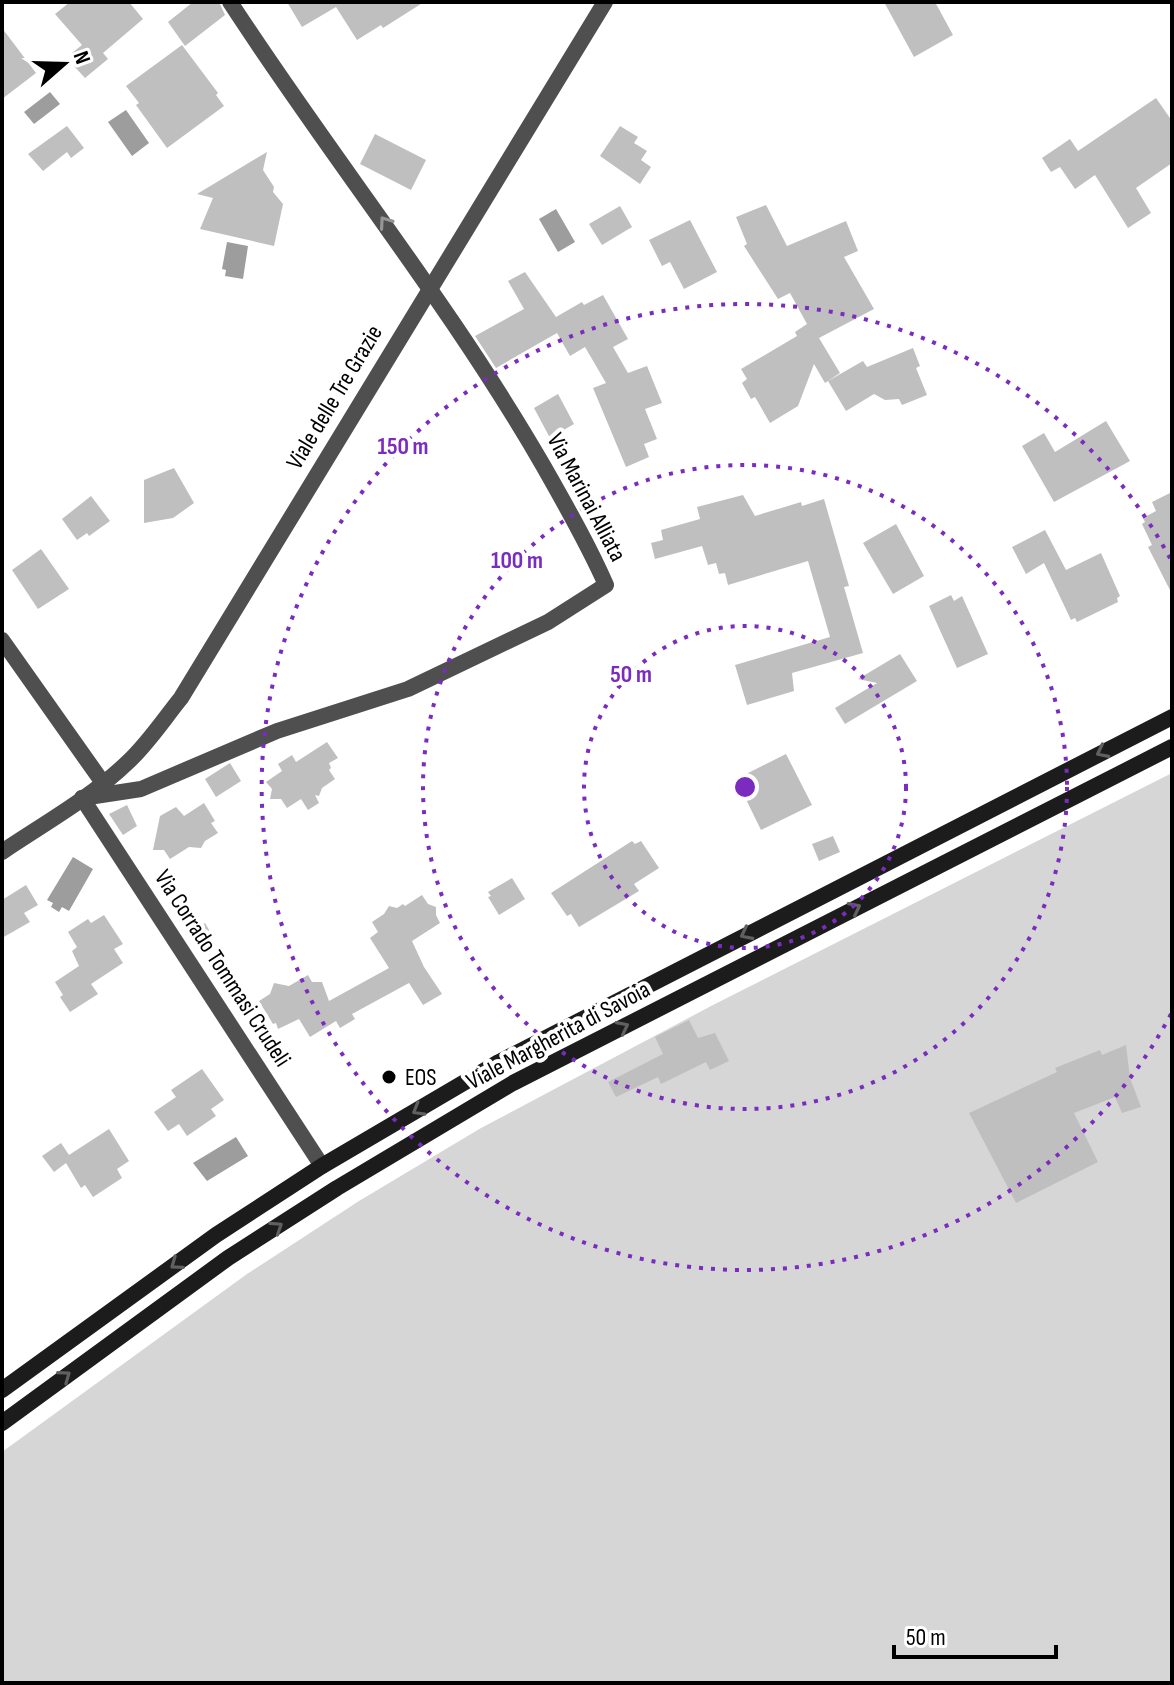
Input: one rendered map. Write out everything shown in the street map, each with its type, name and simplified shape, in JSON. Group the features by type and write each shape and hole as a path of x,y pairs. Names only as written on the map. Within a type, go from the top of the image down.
{"street":[{"name":"Via Marinai Alliata","path":"2,852 82,798 141,789 277,731 408,689 548,622 606,585 590,547 510,409 430,286 230,2"},
{"name":"Viale delle Tre Grazie","path":"82,798 148,741 181,698 605,2"},
{"path":"2,640 103,783"},
{"name":"Viale Margherita di Savoia","path":"2,1390 216,1235 322,1166 499,1062 1172,717"},
{"name":"Viale Margherita di Savoia","path":"2,1423 228,1258 337,1188 513,1083 1172,747"},
{"name":"Via Corrado Tommasi Crudeli","path":"82,798 322,1166"}],"shaded area":[{"path":"50,92 60,104 34,124 24,112"},
{"path":"126,110 149,143 132,156 108,122"},
{"path":"556,209 575,242 558,252 539,219"},
{"path":"227,242 248,246 243,279 225,276 226,270 222,269"},
{"path":"1172,773 1172,1683 2,1683 2,1452 247,1274 359,1201 481,1128 713,1005"},
{"path":"73,857 93,869 69,911 62,907 59,912 47,900"},
{"path":"236,1137 248,1156 207,1181 193,1163"}],"building":[{"path":"70,2 129,2 143,19 103,53 108,59 85,78 74,66 79,61 72,53 82,45 55,14"},
{"path":"193,2 219,2 225,15 185,46 168,22"},
{"path":"287,2 424,2 357,40 336,7 302,27"},
{"path":"884,2 935,2 953,35 914,57"},
{"path":"2,28 36,73 2,99"},
{"path":"182,45 218,93 216,95 224,106 167,148 126,86"},
{"path":"1156,98 1172,121 1172,163 1136,188 1151,213 1128,228 1095,175 1075,189 1060,167 1051,172 1042,158 1070,139 1078,151"},
{"path":"67,126 84,148 71,158 67,152 43,171 28,154"},
{"path":"620,126 638,137 634,143 647,151 641,160 651,167 640,184 600,156"},
{"path":"375,134 426,160 411,190 360,164"},
{"path":"267,152 263,170 274,187 273,192 283,204 274,246 200,229 213,198 197,194"},
{"path":"766,205 787,246 846,221 858,251 844,257 874,309 819,338 840,373 825,383 814,364 798,406 770,423 755,397 751,399 742,383 747,379 741,369 797,336 795,332 807,324 790,293 778,299 744,246 747,244 736,217"},
{"path":"620,206 632,227 602,245 589,224"},
{"path":"690,220 717,272 684,289 670,262 662,266 649,240"},
{"path":"525,272 556,317 582,302 584,305 603,295 628,339 613,347 628,373 647,366 662,403 645,409 657,439 644,444 649,457 626,467 593,388 606,383 585,347 570,356 557,333 496,368 475,336 524,309 508,281"},
{"path":"913,348 920,366 916,368 927,395 902,405 899,399 885,400 874,394 846,411 828,381 863,361 867,367"},
{"path":"558,394 574,424 550,438 534,408"},
{"path":"1106,421 1130,461 1054,502 1022,446 1044,433 1055,452"},
{"path":"174,468 194,503 173,518 144,523 144,480"},
{"path":"1172,492 1172,594 1148,547 1152,545 1142,524 1145,522 1143,518 1156,511 1152,502"},
{"path":"743,495 755,516 801,502 802,506 824,499 849,586 844,587 863,653 792,673 794,691 747,705 735,665 830,637 808,561 728,585 725,573 719,574 716,563 708,565 702,546 655,559 651,543 663,540 661,530 700,519 697,507"},
{"path":"91,496 110,521 89,536 87,533 77,540 62,519"},
{"path":"896,524 924,576 893,594 863,543"},
{"path":"1045,530 1066,570 1101,553 1120,596 1118,602 1077,622 1075,618 1071,620 1044,563 1026,574 1012,547"},
{"path":"41,549 69,589 38,609 12,570"},
{"path":"951,595 954,601 962,596 988,654 957,668 929,606"},
{"path":"900,654 917,681 845,724 835,708 877,683 858,679"},
{"path":"327,742 338,758 329,763 329,770 335,779 322,788 319,796 315,795 319,803 308,810 301,799 287,808 281,799 270,799 272,789 266,782 282,771 278,764 292,755 296,762"},
{"path":"786,754 812,805 761,830 736,779"},
{"path":"230,763 241,781 216,797 205,779"},
{"path":"204,803 218,833 205,841 201,848 189,847 170,859 164,850 153,850 160,816 176,807 184,816"},
{"path":"127,805 137,826 123,835 109,814"},
{"path":"833,836 840,852 819,861 812,844"},
{"path":"632,841 635,844 641,841 659,868 634,884 639,891 579,927 551,893"},
{"path":"512,878 525,899 499,915 488,892"},
{"path":"26,885 38,905 24,913 30,922 2,938 2,900"},
{"path":"422,895 428,904 436,907 440,923 412,941 442,994 423,1005 409,983 352,1014 355,1019 340,1028 336,1021 310,1037 299,1019 278,1029 276,1023 273,1024 259,1001 270,994 274,983 289,986 308,975 312,982 322,982 329,1001 389,968 370,938 378,932 372,922 389,906 405,906"},
{"path":"104,915 123,944 114,949 123,963 91,984 98,994 70,1012 55,982 79,966 72,951 77,947 68,932 88,919 91,923"},
{"path":"205,923 213,937 199,946 190,932"},
{"path":"689,1020 698,1038 715,1033 729,1061 710,1070 706,1062 661,1084 658,1077 616,1097 608,1082 663,1054 655,1037"},
{"path":"1126,1045 1130,1078 1141,1107 1122,1113 1115,1097 1074,1113 1098,1162 1016,1203 969,1113 1057,1072 1055,1068 1100,1050 1102,1055"},
{"path":"202,1069 224,1100 211,1109 216,1116 187,1136 179,1124 168,1131 154,1112 176,1097 171,1090"},
{"path":"109,1129 129,1161 117,1169 122,1178 93,1197 85,1185 81,1188 66,1163 54,1172 42,1156 61,1143 69,1155"}],"place":[{"name":"EOS","path":"389,1077"}]}
